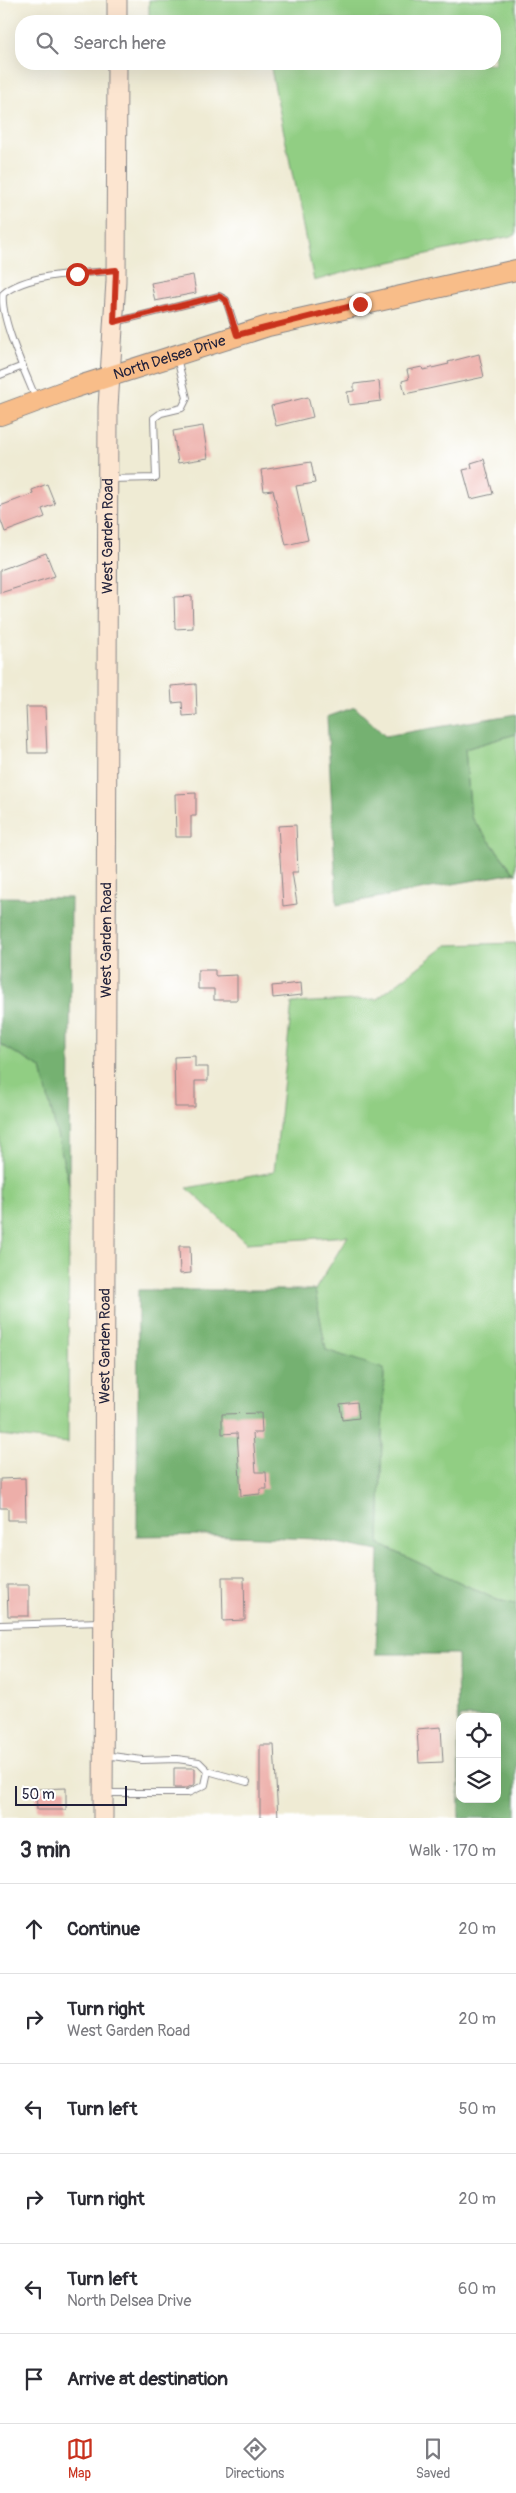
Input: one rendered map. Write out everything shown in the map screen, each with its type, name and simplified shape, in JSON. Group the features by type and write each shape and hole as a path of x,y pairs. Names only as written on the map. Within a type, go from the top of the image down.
{"main road":[{"path":"117,0 117,15"},
{"name":"West Garden Road","path":"103,1818 108,406 116,270 117,70"},
{"name":"North Delsea Drive","path":"0,416 111,376 237,335 360,304 516,270"}],"lane":[{"path":"37,402 4,319 1,303 2,294 23,282 116,270"},
{"path":"114,322 219,296 226,300 237,335"},
{"path":"108,479 156,478 154,418 161,413 182,408 187,398 176,354"},
{"path":"0,376 23,366"},
{"path":"0,1625 104,1622"},
{"path":"103,1755 142,1760 177,1759 199,1762 208,1771 247,1782"},
{"path":"103,1794 188,1793 205,1785 208,1771"}],"green space":[{"path":"149,0 516,0 516,235 353,270 314,281 271,70 501,70 501,15 149,15"},
{"path":"355,707 385,736 516,714 516,734 465,749 471,817 514,873 337,905 327,717"},
{"path":"516,734 516,875 471,817 465,749"},
{"path":"0,897 71,898 69,1184 41,1068 0,1044"},
{"path":"516,943 516,1604 497,1600 379,1544 384,1370 326,1350 315,1290 348,1236 246,1243 187,1188 274,1172 292,1003 377,999 447,945"},
{"path":"0,1044 41,1068 69,1184 68,1443 0,1435"},
{"path":"138,1290 315,1290 326,1350 384,1369 379,1544 497,1600 516,1604 516,1818 459,1818 459,1803 501,1803 501,1713 458,1713 457,1654 376,1654 379,1551 316,1539 206,1535 137,1536"}],"building":[{"path":"193,275 196,293 155,301 151,283"},
{"path":"479,354 484,377 405,394 402,381 409,379 407,370 422,367 423,370"},
{"path":"379,381 381,401 349,405 347,392 354,391 354,384"},
{"path":"308,397 313,417 276,426 271,406"},
{"path":"203,426 208,458 178,463 173,431"},
{"path":"484,459 493,494 471,499 463,470 472,468 471,463"},
{"path":"311,462 315,483 296,486 308,540 286,545 273,490 264,491 261,470"},
{"path":"47,484 55,504 42,509 45,517 5,532 0,518 0,506 33,494 32,490"},
{"path":"46,553 55,576 0,593 0,570"},
{"path":"192,596 193,628 175,629 174,597"},
{"path":"196,684 197,715 183,716 182,702 172,703 171,686"},
{"path":"26,707 45,707 47,753 28,753"},
{"path":"196,793 196,816 191,816 191,837 176,837 175,794"},
{"path":"296,825 298,872 292,872 297,904 283,906 278,826"},
{"path":"198,970 215,970 215,976 237,975 237,1000 214,1000 214,989 198,989"},
{"path":"301,983 302,995 273,998 272,986"},
{"path":"195,1056 195,1067 208,1067 208,1081 195,1081 195,1107 175,1107 174,1057"},
{"path":"179,1246 190,1246 191,1273 180,1274"},
{"path":"357,1402 359,1418 342,1420 340,1404"},
{"path":"261,1413 262,1433 253,1433 256,1472 266,1472 267,1489 260,1489 260,1494 241,1496 237,1433 222,1434 222,1414"},
{"path":"25,1478 26,1520 8,1520 8,1508 0,1508 0,1479"},
{"path":"222,1577 244,1577 245,1620 223,1621"},
{"path":"7,1585 29,1585 29,1616 8,1616"},
{"path":"441,1727 443,1762 419,1763 417,1729"},
{"path":"260,1745 274,1745 278,1818 260,1818"},
{"path":"174,1768 195,1768 195,1784 187,1788 174,1788"},
{"path":"66,1788 66,1810 37,1810 36,1789"}],"route":[{"path":"77,274 116,270 114,322 219,296 226,300 237,335 360,304"}]}
